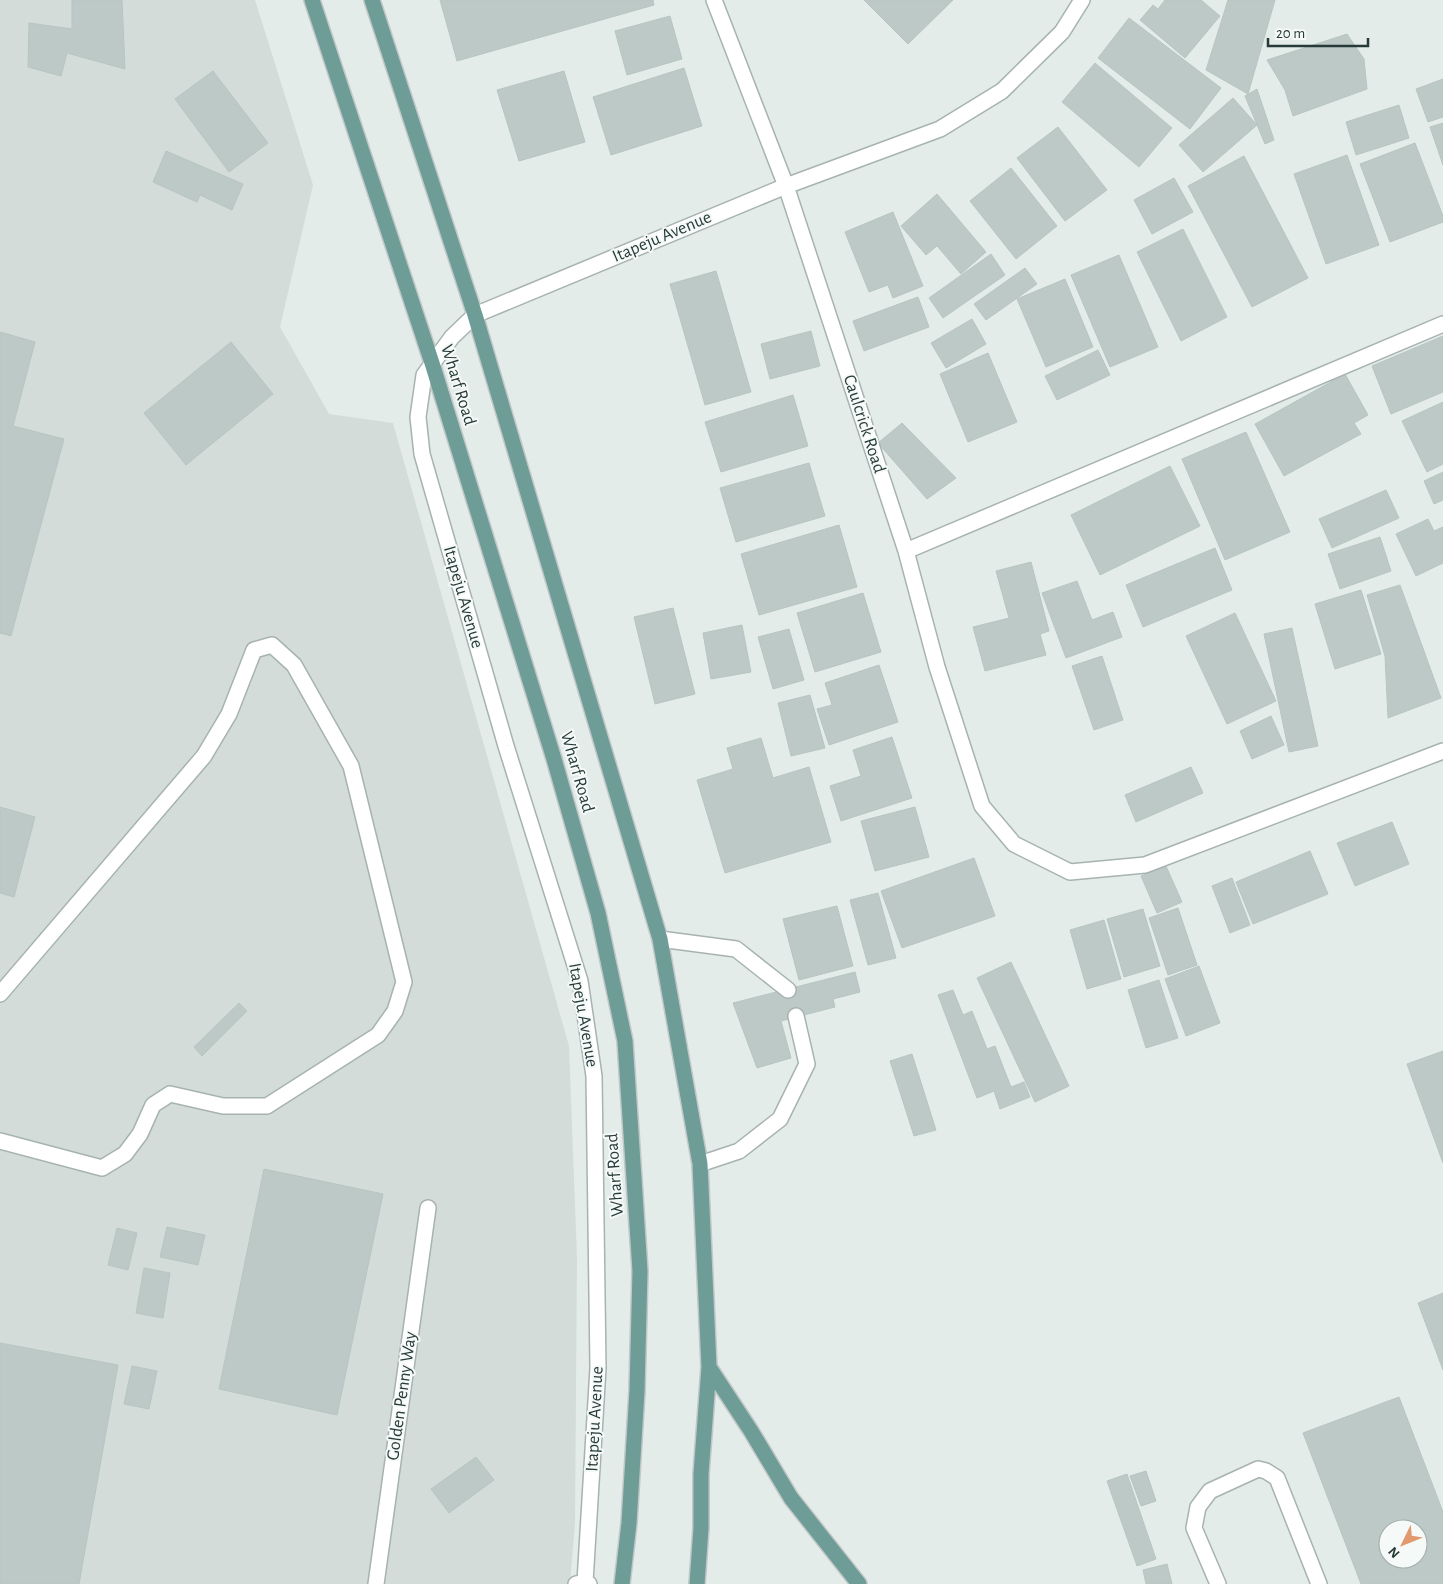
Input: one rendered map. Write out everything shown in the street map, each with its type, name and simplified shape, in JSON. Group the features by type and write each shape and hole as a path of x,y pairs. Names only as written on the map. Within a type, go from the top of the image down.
{"main road":[{"name":"Wharf Road","path":"312,0 432,363 556,768 598,913 625,1041 640,1272 637,1391 629,1522 622,1584"},
{"name":"Wharf Road","path":"372,0 475,315 660,939 700,1164 709,1367 701,1474 701,1528 697,1584"},
{"path":"709,1367 751,1431 791,1498 859,1584"}],"street":[{"name":"Caulcrick Road","path":"714,0 786,186 906,551 937,667 982,806 1014,844 1070,872 1145,865 1443,751"},
{"name":"Itapeju Avenue","path":"584,1583 598,1368 594,1076 580,981 506,746 422,454 418,417 424,375 452,336 475,315 786,186 940,129 1002,91 1062,32 1082,0"},
{"path":"906,551 1443,324"},
{"path":"0,994 204,756 228,714 254,650 272,645 294,664 351,766 404,982 394,1011 378,1035 267,1106 223,1106 170,1094 153,1105 140,1134 125,1154 102,1168 0,1141"},
{"path":"660,939 736,949 788,990"},
{"path":"700,1164 739,1151 780,1119 807,1064 796,1016"},
{"name":"Golden Penny Way","path":"376,1584 428,1208"},
{"path":"1218,1584 1194,1528 1198,1506 1210,1490 1258,1470 1266,1471 1276,1478 1319,1584"}],"shaded area":[{"path":"0,0 255,0 313,185 280,327 329,414 393,423 569,1046 577,1258 575,1523 570,1584 0,1584"}],"building":[{"path":"72,0 122,0 125,69 67,53 61,76 28,67 29,23 72,29"},
{"path":"440,0 653,0 654,5 457,61"},
{"path":"864,0 953,0 908,44"},
{"path":"1165,0 1201,0 1220,16 1185,58 1140,20 1153,5 1158,9"},
{"path":"1228,0 1275,0 1248,94 1206,70"},
{"path":"670,16 682,59 627,75 615,31"},
{"path":"1129,18 1221,88 1190,129 1098,58"},
{"path":"1347,34 1364,59 1367,89 1293,116 1285,90 1267,60"},
{"path":"1095,63 1172,128 1139,167 1062,102"},
{"path":"684,68 702,126 611,155 593,97"},
{"path":"213,71 268,143 229,172 175,99"},
{"path":"564,71 585,142 519,161 497,90"},
{"path":"1443,79 1443,117 1428,122 1416,89"},
{"path":"1257,89 1274,140 1265,144 1245,96"},
{"path":"1233,98 1257,125 1203,172 1179,145"},
{"path":"1399,105 1409,138 1356,155 1346,122"},
{"path":"1443,123 1443,165 1430,127"},
{"path":"1058,127 1107,190 1065,221 1017,158"},
{"path":"1415,143 1443,216 1443,222 1390,242 1360,164"},
{"path":"166,151 243,184 232,210 200,195 197,202 153,182"},
{"path":"1347,155 1379,245 1326,264 1294,174"},
{"path":"1244,156 1308,278 1252,307 1188,186"},
{"path":"1011,168 1057,226 1016,259 970,201"},
{"path":"1174,178 1193,212 1152,234 1134,200"},
{"path":"937,194 986,252 961,274 937,246 926,255 901,226"},
{"path":"893,212 923,286 893,298 888,285 869,292 845,232"},
{"path":"1183,229 1227,317 1181,341 1137,252"},
{"path":"991,254 1005,275 943,318 929,298"},
{"path":"1119,255 1158,347 1110,367 1071,275"},
{"path":"1025,268 1037,284 986,320 974,304"},
{"path":"716,271 751,392 705,405 670,284"},
{"path":"1065,279 1093,347 1046,367 1017,299"},
{"path":"918,297 929,327 864,351 853,321"},
{"path":"972,319 986,344 946,368 931,343"},
{"path":"811,331 820,366 770,379 761,344"},
{"path":"0,332 35,342 13,426 64,439 11,636 0,633"},
{"path":"1443,336 1443,392 1391,414 1372,366"},
{"path":"231,342 273,394 186,465 144,413"},
{"path":"1098,350 1110,375 1057,400 1045,376"},
{"path":"988,353 1017,422 968,442 940,374"},
{"path":"1345,374 1368,415 1354,423 1361,434 1284,476 1255,424"},
{"path":"793,395 808,446 721,472 705,422"},
{"path":"1443,402 1443,464 1427,472 1402,421"},
{"path":"902,423 956,478 927,499 878,443"},
{"path":"1246,432 1290,532 1225,560 1182,459"},
{"path":"809,463 825,516 736,542 720,488"},
{"path":"1170,466 1200,526 1100,575 1071,515"},
{"path":"1443,472 1443,500 1434,504 1424,481"},
{"path":"1386,490 1399,518 1332,548 1319,519"},
{"path":"1428,519 1434,531 1443,527 1443,563 1416,576 1396,534"},
{"path":"839,525 857,587 759,615 741,554"},
{"path":"1380,537 1391,571 1340,589 1328,554"},
{"path":"1215,548 1232,590 1143,627 1126,585"},
{"path":"1031,562 1049,631 1040,634 1046,655 985,671 973,627 1009,618 996,571"},
{"path":"1077,581 1092,620 1113,612 1122,637 1066,658 1042,593"},
{"path":"1400,585 1441,698 1388,718 1385,656 1367,595"},
{"path":"1361,590 1381,654 1335,669 1315,604"},
{"path":"863,593 881,652 815,672 797,613"},
{"path":"673,608 695,694 655,704 634,617"},
{"path":"1235,613 1276,701 1227,724 1186,636"},
{"path":"742,625 751,672 711,679 703,633"},
{"path":"1292,628 1318,746 1289,752 1264,634"},
{"path":"789,629 804,680 773,689 758,637"},
{"path":"1102,656 1123,720 1094,730 1072,666"},
{"path":"879,665 898,722 829,745 817,709 832,705 825,683"},
{"path":"810,695 825,748 791,756 778,703"},
{"path":"1271,716 1284,745 1252,759 1240,731"},
{"path":"892,737 912,798 841,821 830,786 861,776 853,750"},
{"path":"761,738 773,778 809,767 831,842 725,873 697,780 733,769 727,748"},
{"path":"1191,767 1203,793 1136,822 1125,795"},
{"path":"0,807 35,817 14,897 0,893"},
{"path":"915,807 929,857 875,871 861,821"},
{"path":"1392,822 1409,864 1355,886 1337,843"},
{"path":"1310,851 1328,894 1253,924 1236,882"},
{"path":"974,858 995,916 902,948 881,891"},
{"path":"1166,866 1182,902 1157,913 1141,876"},
{"path":"1232,878 1250,925 1230,933 1212,886"},
{"path":"878,893 896,958 868,965 850,900"},
{"path":"837,906 853,966 799,980 783,919"},
{"path":"1178,908 1197,965 1168,975 1149,918"},
{"path":"1143,909 1160,966 1124,977 1107,919"},
{"path":"1104,920 1121,979 1087,989 1070,930"},
{"path":"1011,962 1069,1086 1035,1102 977,978"},
{"path":"1199,966 1220,1023 1186,1036 1165,979"},
{"path":"855,972 860,992 833,999 835,1007 781,1021 791,1058 757,1068 733,1003"},
{"path":"1159,980 1178,1038 1146,1048 1128,990"},
{"path":"953,990 963,1015 972,1011 987,1049 995,1046 1011,1087 1024,1082 1030,1097 1000,1109 994,1091 977,1098 938,995"},
{"path":"239,1003 247,1011 202,1056 194,1047"},
{"path":"1443,1051 1443,1163 1407,1064"},
{"path":"912,1054 936,1130 914,1136 890,1061"},
{"path":"264,1169 383,1194 337,1415 219,1389"},
{"path":"167,1227 205,1235 198,1265 160,1257"},
{"path":"117,1228 137,1233 128,1270 108,1265"},
{"path":"144,1268 170,1273 163,1318 136,1313"},
{"path":"1443,1293 1443,1370 1418,1303"},
{"path":"0,1343 118,1365 79,1584 0,1584"},
{"path":"132,1366 157,1371 149,1409 124,1404"},
{"path":"1399,1397 1443,1512 1443,1584 1361,1584 1303,1433"},
{"path":"476,1457 494,1480 449,1513 431,1489"},
{"path":"1146,1471 1156,1501 1141,1506 1130,1476"},
{"path":"1127,1474 1156,1559 1137,1566 1107,1481"},
{"path":"1167,1564 1172,1584 1146,1584 1143,1570"}]}
